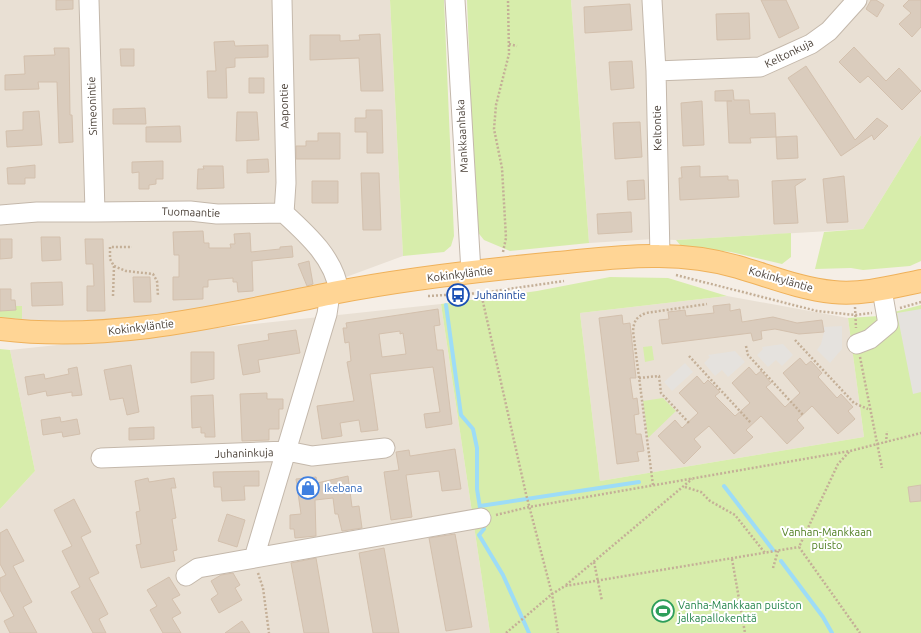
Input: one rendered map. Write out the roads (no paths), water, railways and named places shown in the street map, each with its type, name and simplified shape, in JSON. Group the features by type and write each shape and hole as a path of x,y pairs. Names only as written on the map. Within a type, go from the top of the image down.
{"main road":[{"name":"Kokinkyläntie","path":"0,329 36,334 109,332 193,320 334,293 471,272 660,256 735,266 821,290 855,293 921,286"}],"street":[{"name":"Simeonintie","path":"89,0 95,212"},
{"name":"Aapontie","path":"282,0 286,183 284,213"},
{"name":"Mankkaanhaka","path":"455,0 471,272"},
{"name":"Keltontie","path":"652,0 656,71 660,256"},
{"name":"Keltonkuja","path":"656,71 760,67 811,44 829,31 857,0"},
{"name":"Tuomaantie","path":"0,215 37,212 284,213"},
{"path":"254,558 337,280 328,260 317,246 284,213"},
{"path":"858,344 870,339 888,324 882,290"},
{"name":"Juhaninkuja","path":"101,458 287,451 312,456 385,448"},
{"path":"186,576 198,568 481,518"}],"waterway":[{"path":"446,305 461,415 473,429 477,448 477,489 481,514"},
{"path":"480,506 639,482"},
{"path":"724,486 773,550"},
{"path":"482,522 484,529 479,535 503,575 529,633"},
{"path":"781,561 823,617 832,633"}],"place":[{"name":"Juhanintie","path":"458,295"},
{"name":"Ikebana","path":"308,488"},
{"name":"Vanha-Mankkaan puiston jalkapallokenttä","path":"663,611"}],"park label":[{"name":"Vanhan-Mankkaan puisto","path":"827,538"}]}
